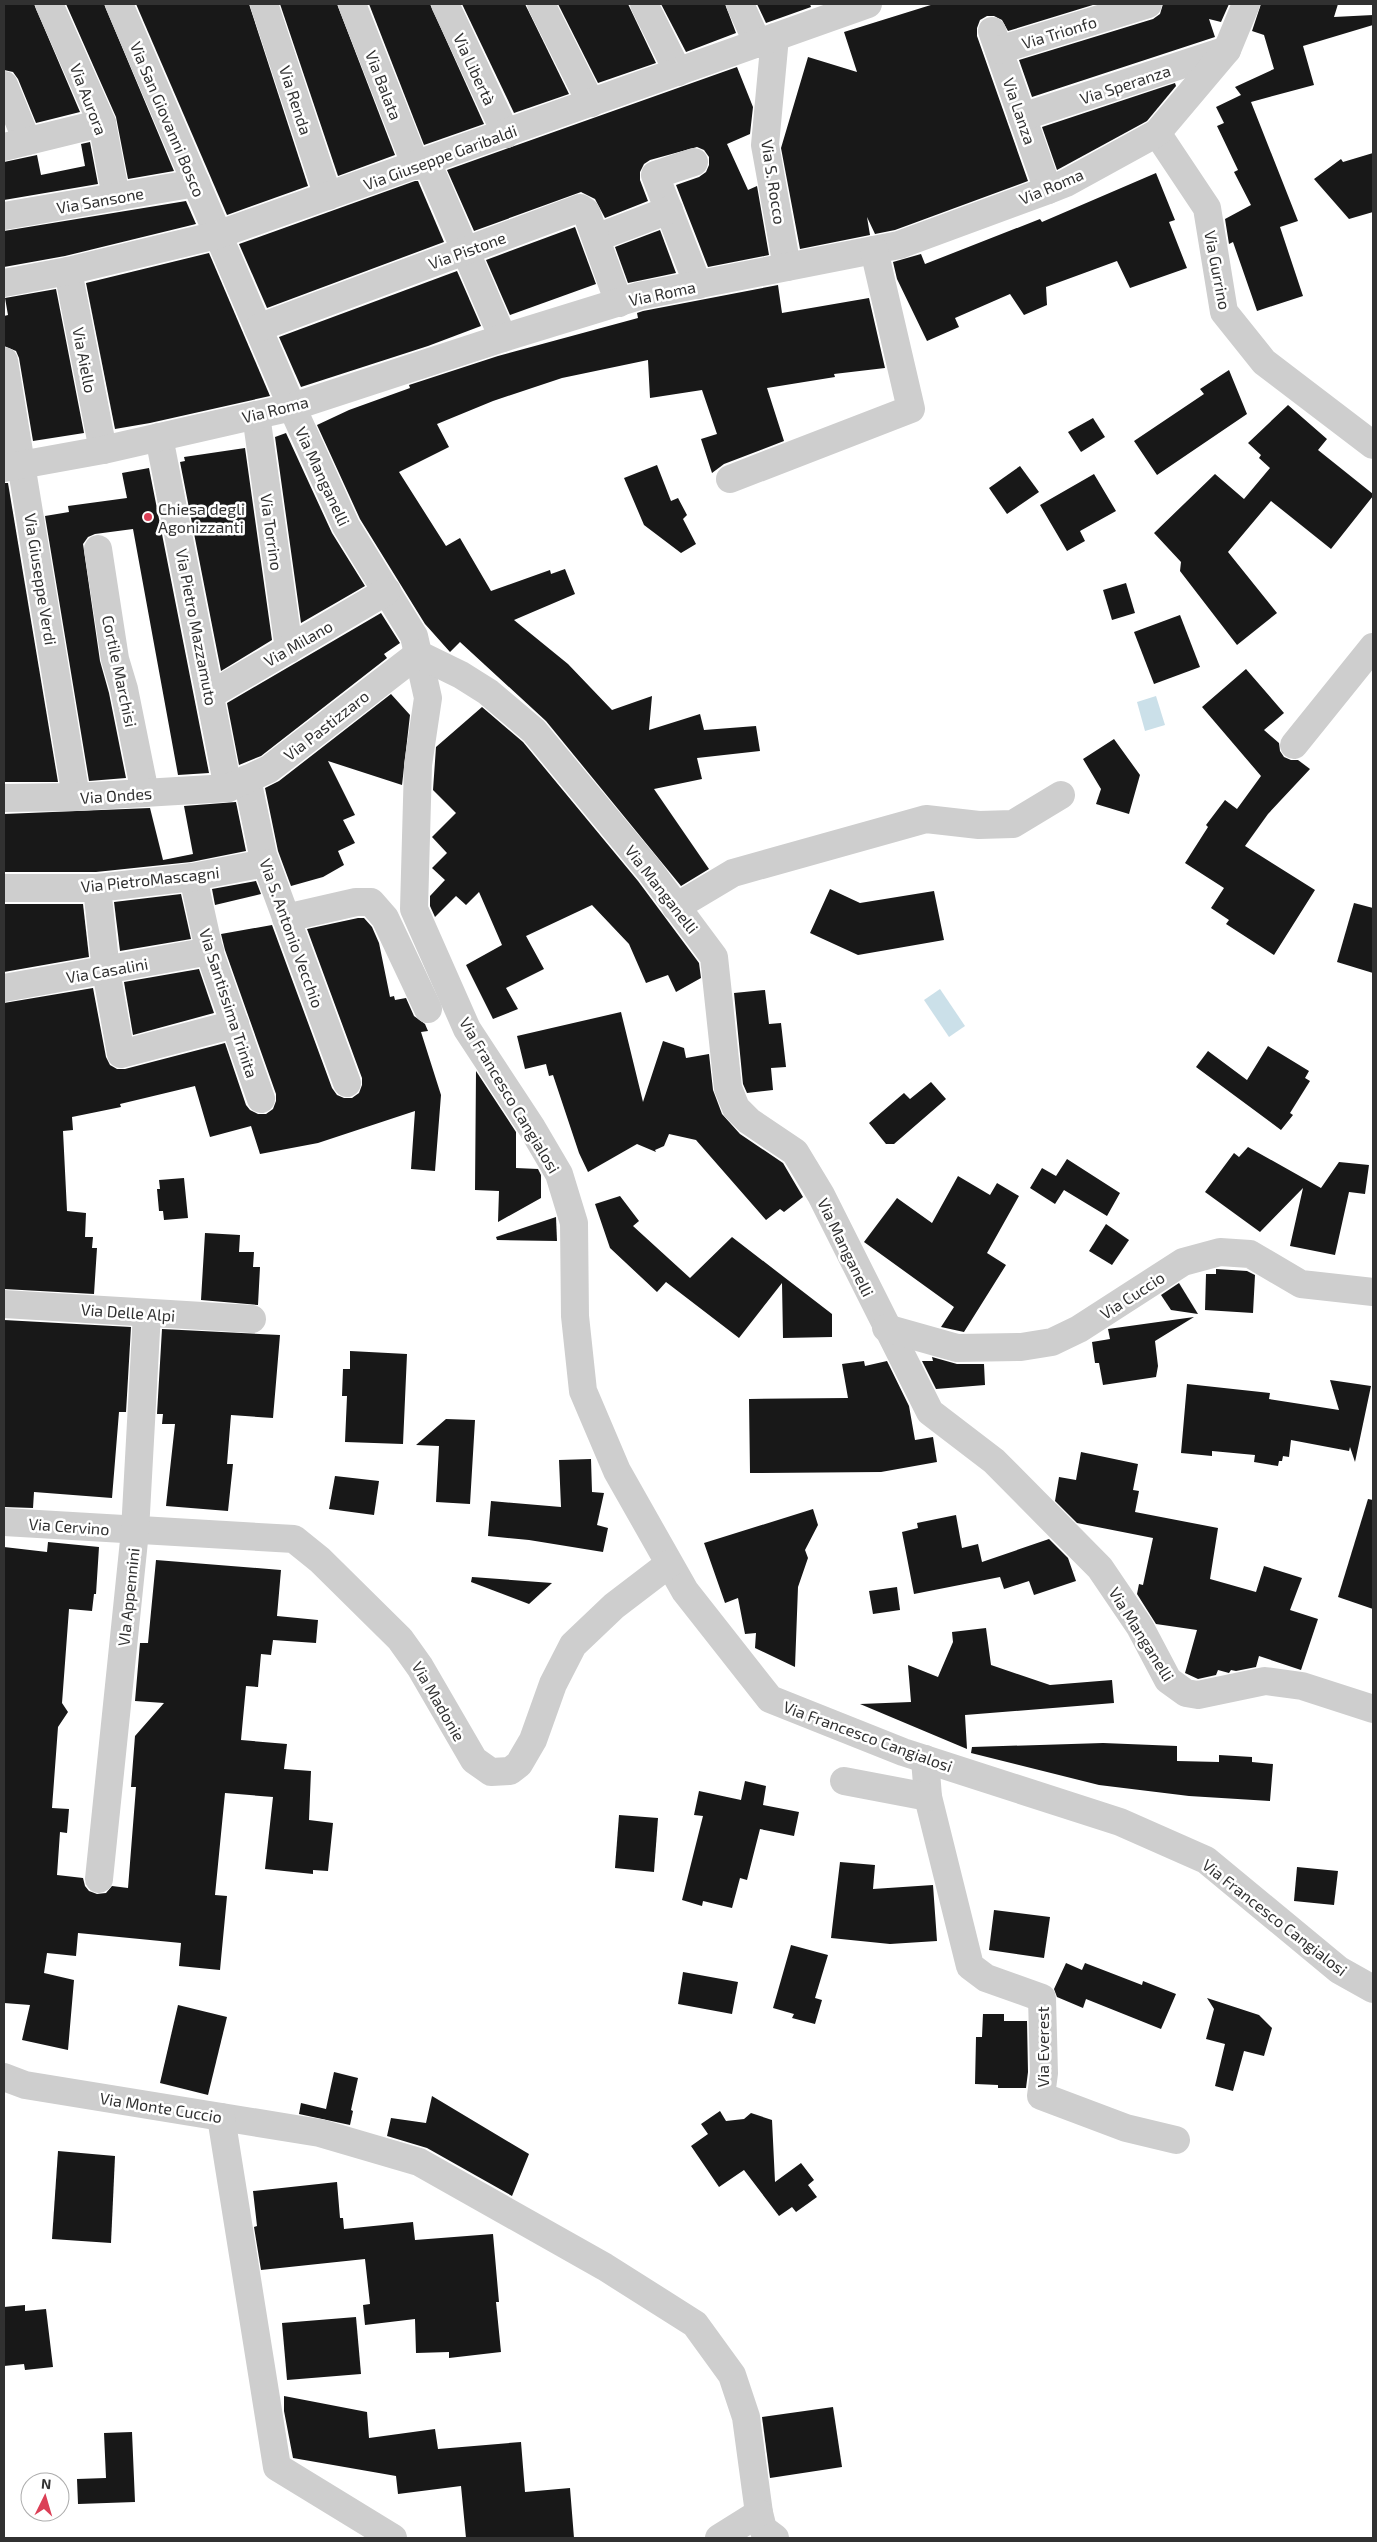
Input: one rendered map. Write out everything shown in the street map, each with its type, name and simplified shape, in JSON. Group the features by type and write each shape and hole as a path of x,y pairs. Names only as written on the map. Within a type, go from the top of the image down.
{"street":[{"name":"Via Aurora","path":"49,4 102,123 116,197"},
{"name":"Via San Giovanni Bosco","path":"119,4 217,235"},
{"name":"Via Renda","path":"264,4 328,196"},
{"name":"Via Balata","path":"352,4 421,164 465,251 503,338"},
{"name":"Via Libertà","path":"445,4 506,134"},
{"path":"541,4 591,103"},
{"path":"644,4 678,72"},
{"path":"740,4 766,41"},
{"name":"Via Giuseppe Garibaldi","path":"4,283 68,271 217,235 766,41 831,10 868,4"},
{"name":"Via Trionfo","path":"996,41 1148,4"},
{"name":"Via Roma","path":"13,466 103,450 292,407 503,338 619,303 698,285 899,245 1048,190 1066,183 1157,133 1227,50 1246,4"},
{"name":"Via S. Rocco","path":"766,41 765,145 787,267"},
{"name":"Via Lanza","path":"996,41 1048,190"},
{"name":"Via Speranza","path":"1022,117 1227,50"},
{"path":"4,85 15,144 102,123"},
{"name":"Via Gurrino","path":"1157,133 1206,208 1224,312 1264,362 1373,445"},
{"path":"694,162 656,175 698,285"},
{"name":"Via Sansone","path":"4,216 196,183"},
{"name":"Via Pistone","path":"258,328 580,208 586,212 619,303"},
{"path":"596,238 669,210"},
{"name":"Via Manganelli","path":"217,235 346,526 414,636 428,698"},
{"path":"730,479 911,409 874,250"},
{"name":"Via Aiello","path":"68,271 103,450"},
{"name":"Via Giuseppe Verdi","path":"4,361 13,466 76,797"},
{"name":"Via Torrino","path":"256,415 289,649"},
{"name":"Via Pietro Mazzamuto","path":"159,437 210,695 237,784"},
{"name":"Cortile Marchisi","path":"98,550 115,660 124,688 145,793"},
{"name":"Via Milano","path":"210,695 387,592"},
{"path":"1294,745 1373,647"},
{"name":"Via Manganelli","path":"418,654 460,675 488,692 534,731 650,871 714,957 727,1079 736,1108 749,1121 795,1152 821,1195 886,1328 930,1412 994,1461 1100,1568 1140,1627 1168,1680 1176,1688 1186,1693 1198,1695 1265,1681 1302,1686 1373,1709"},
{"name":"Via Pastizzaro","path":"237,784 269,769 418,654"},
{"name":"Via Francesco Cangialosi","path":"428,698 418,764 414,909 467,1028 532,1128 559,1174 574,1223 575,1316 583,1391 617,1471 685,1592 770,1700 925,1759 1120,1822 1206,1860 1339,1970 1373,1990"},
{"name":"Via Ondes","path":"4,798 76,797 145,793 237,784"},
{"name":"Via S. Antonio Vecchio","path":"237,784 347,1083"},
{"path":"676,907 733,873 926,819 979,825 1013,824 1062,795"},
{"name":"Via PietroMascagni","path":"4,888 97,888 193,877 265,863"},
{"name":"Via Santissima Trinita","path":"193,877 210,951 261,1099"},
{"path":"97,888 106,971 121,1054 235,1024"},
{"path":"286,918 348,904 371,902 385,918 428,1009"},
{"name":"Via Casalini","path":"4,988 210,951"},
{"name":"Via Cuccio","path":"886,1328 957,1348 1022,1348 1052,1342 1079,1329 1183,1262 1220,1252 1250,1254 1301,1284 1373,1292"},
{"name":"Via Delle Alpi","path":"4,1304 252,1319"},
{"name":"VIa Appennini","path":"99,1879 135,1531 147,1313"},
{"name":"Via Cervino","path":"4,1522 135,1531"},
{"name":"Via Madonie","path":"135,1531 294,1539 320,1560 400,1639 420,1667 474,1760 491,1772 510,1771 519,1764 533,1740 554,1684 573,1645 614,1606 669,1564"},
{"name":"Via Everest","path":"925,1759 928,1797 970,1966 986,1978 1042,1998 1044,2073 1041,2096 1126,2128 1176,2140"},
{"path":"844,1781 928,1797"},
{"name":"Via Monte Cuccio","path":"4,2077 25,2085 320,2133 419,2162 605,2267 695,2324 732,2375 746,2417 759,2513"},
{"path":"222,2117 277,2466 393,2538"},
{"path":"719,2538 759,2513 763,2529 776,2538"}],"water":[{"path":"1156,696 1165,725 1145,731 1137,702"},
{"path":"940,989 965,1026 949,1037 924,1000"}],"building":[{"path":"4,4 34,4 80,112 36,123 18,79 13,72 4,70"},
{"path":"66,4 104,4 174,171 128,179 116,117"},
{"path":"136,4 249,4 308,186 227,215"},
{"path":"280,4 337,4 395,155 338,176"},
{"path":"369,4 430,4 484,124 424,145"},
{"path":"462,4 525,4 569,94 514,113"},
{"path":"558,4 628,4 656,63 598,83"},
{"path":"661,4 725,4 736,33 686,52"},
{"path":"757,4 810,4 811,7 766,23"},
{"path":"934,4 1096,4 1008,31 1002,20 994,16 987,16 980,20 977,36 1028,181 895,230 875,234 867,217 870,235 800,249 781,148 808,57 857,72 844,32"},
{"path":"1163,4 1229,4 1221,22 1209,19 1215,37 1032,97 1019,60 1153,19 1160,14"},
{"path":"1261,4 1338,4 1334,17 1373,15 1373,25 1303,46 1314,85 1251,102 1298,221 1280,227 1303,296 1257,311 1233,242 1229,244 1225,219 1251,205 1234,172 1238,170 1217,126 1224,123 1216,107 1241,95 1235,87 1274,69 1264,35 1252,31"},
{"path":"737,67 753,107 750,134 727,144 748,190 757,186 769,255 708,267 676,185 699,177 706,172 709,165 709,157 704,150 697,147 650,160 644,164 640,172 640,180 648,201 605,218 595,199 581,192 474,231 447,170"},
{"path":"1175,83 1176,86 1147,121 1057,170 1042,127"},
{"path":"90,142 98,184 4,200 4,162 37,155 41,175 85,166 81,144"},
{"path":"1373,153 1373,212 1349,219 1314,179 1341,159 1343,162"},
{"path":"1156,173 1175,220 1169,222 1187,268 1130,288 1117,261 1046,287 1047,305 1024,315 1010,294 955,318 959,327 927,341 897,279 893,262 921,254 925,264 1040,219 1042,222"},
{"path":"418,181 444,242 267,308 239,244"},
{"path":"186,201 196,224 65,256 4,267 4,231"},
{"path":"575,227 596,284 510,315 486,260"},
{"path":"660,230 676,273 628,283 615,247"},
{"path":"209,253 270,396 115,429 86,283"},
{"path":"457,271 481,326 428,346 301,387 279,337"},
{"path":"778,285 782,313 869,298 885,368 834,374 835,377 767,388 784,441 724,464 712,473 701,439 717,434 702,390 650,398 648,360 562,378 493,401 437,424 449,447 399,472 446,546 460,538 491,591 550,570 551,574 565,569 575,594 514,620 568,664 612,710 652,696 649,730 700,714 704,730 756,726 760,751 697,758 702,779 654,789 709,869 681,886 546,721 460,642 450,652 425,624 360,519 317,425 349,410 410,388 409,385 498,356 638,318 637,313 643,311"},
{"path":"56,289 84,433 33,441 19,358 16,351 4,346 4,316 8,315 5,298"},
{"path":"1229,370 1247,414 1157,475 1134,441 1204,394 1200,389"},
{"path":"1288,405 1327,439 1318,450 1373,494 1373,496 1331,549 1271,501 1228,552 1277,613 1237,645 1180,571 1181,562 1154,533 1215,474 1244,499 1270,468 1259,458 1261,455 1248,443"},
{"path":"1093,418 1105,437 1081,452 1068,432"},
{"path":"286,433 332,533 365,586 301,623 275,437"},
{"path":"245,448 272,640 221,671 180,462 185,461 184,457"},
{"path":"657,465 671,501 678,498 687,515 683,519 696,544 681,553 644,525 624,478"},
{"path":"1020,466 1039,492 1007,514 989,488"},
{"path":"149,468 209,773 178,775 133,529 95,534 88,537 83,544 100,661 109,693 126,778 89,781 45,516 69,512 68,506 127,498 122,473"},
{"path":"1094,474 1116,511 1080,531 1085,541 1067,551 1040,505"},
{"path":"4,483 8,483 58,782 4,782"},
{"path":"1126,583 1135,613 1112,620 1103,590"},
{"path":"381,613 400,643 384,654 387,658 261,756 239,765 227,703"},
{"path":"1180,615 1200,667 1154,684 1134,632"},
{"path":"1246,669 1284,713 1264,730 1279,743 1280,751 1284,757 1298,760 1310,769 1268,814 1245,846 1315,890 1274,955 1226,924 1229,920 1211,908 1224,888 1185,863 1208,827 1206,825 1225,800 1237,809 1261,776 1202,707"},
{"path":"391,694 410,715 402,785 328,761 355,815 343,820 355,843 338,851 344,865 323,877 291,886 278,851 265,788 279,781"},
{"path":"482,707 523,742 638,881 699,963 701,978 676,992 668,975 646,983 629,944 592,905 526,936 544,969 506,988 518,1009 493,1019 466,965 502,945 479,892 466,905 456,896 435,917 430,906 430,896 445,880 432,868 447,853 432,837 456,813 433,790 436,747"},
{"path":"1114,739 1140,775 1129,814 1096,804 1101,789 1083,759"},
{"path":"236,802 246,851 191,862 96,872 4,872 4,814 150,808 163,860 193,854 184,806"},
{"path":"256,881 261,894 215,905 212,889"},
{"path":"830,889 860,903 934,891 944,940 858,955 810,933"},
{"path":"181,894 191,939 120,951 114,902"},
{"path":"1354,903 1373,908 1373,973 1337,962"},
{"path":"4,904 83,904 89,957 4,972"},
{"path":"364,918 372,927 379,943 390,997 394,996 395,1000 406,998 414,1016 425,1024 428,1031 421,1032 441,1095 435,1171 411,1169 415,1111 318,1143 260,1154 251,1126 210,1137 195,1086 120,1104 121,1107 72,1117 73,1130 63,1131 67,1211 86,1213 85,1237 93,1237 92,1248 97,1248 94,1294 4,1289 4,1003 93,988 106,1057 110,1065 117,1069 125,1069 225,1043 246,1105 250,1110 258,1114 266,1114 273,1109 276,1094 221,934 272,925 332,1088 337,1095 344,1098 352,1098 359,1093 362,1078 307,929"},
{"path":"199,969 214,1013 133,1035 124,982"},
{"path":"765,990 769,1024 781,1023 786,1067 771,1068 773,1090 747,1093 743,1084 734,993"},
{"path":"621,1012 643,1102 663,1041 684,1048 686,1058 709,1054 713,1090 722,1114 740,1134 783,1163 803,1197 784,1212 780,1209 766,1220 696,1140 669,1134 664,1146 655,1150 656,1152 637,1144 588,1172 579,1153 553,1075 549,1076 546,1064 525,1069 517,1036"},
{"path":"1268,1046 1309,1071 1305,1078 1310,1081 1290,1113 1293,1115 1281,1130 1196,1067 1208,1051 1247,1080"},
{"path":"476,1071 516,1132 516,1168 538,1169 541,1175 541,1198 498,1222 499,1191 475,1190"},
{"path":"931,1082 946,1099 894,1144 886,1144 869,1123 904,1093 910,1099"},
{"path":"1248,1147 1321,1188 1339,1162 1369,1165 1365,1194 1349,1192 1335,1255 1290,1246 1303,1188 1260,1232 1205,1192 1234,1153 1239,1157"},
{"path":"1067,1159 1120,1193 1107,1216 1064,1190 1055,1204 1030,1188 1042,1168 1056,1176"},
{"path":"958,1176 990,1195 997,1183 1019,1196 987,1253 1006,1265 964,1332 941,1327 954,1307 864,1242 897,1198 932,1223"},
{"path":"184,1178 188,1218 164,1220 163,1211 159,1211 157,1189 160,1189 159,1180"},
{"path":"620,1196 639,1221 633,1226 690,1278 732,1237 832,1314 832,1337 783,1338 782,1283 739,1338 666,1282 657,1292 610,1248 595,1204"},
{"path":"556,1217 557,1241 497,1240 496,1237"},
{"path":"1106,1224 1129,1240 1112,1265 1089,1251"},
{"path":"205,1233 240,1235 239,1252 254,1252 253,1267 260,1267 258,1305 201,1300"},
{"path":"1216,1269 1247,1271 1255,1275 1253,1313 1205,1310 1206,1274 1216,1274"},
{"path":"1179,1283 1198,1314 1171,1310 1161,1295"},
{"path":"1194,1317 1155,1341 1158,1366 1156,1377 1103,1385 1099,1363 1095,1363 1092,1342 1110,1339 1108,1329"},
{"path":"4,1320 131,1327 126,1412 119,1412 112,1498 34,1492 33,1508 4,1507"},
{"path":"162,1329 280,1335 273,1418 231,1415 227,1464 233,1464 228,1511 166,1506 175,1424 162,1424 163,1414 157,1414"},
{"path":"350,1351 407,1354 403,1444 345,1442 347,1396 342,1396 343,1369 350,1369"},
{"path":"932,1357 957,1364 984,1364 985,1385 936,1389 922,1361 933,1361"},
{"path":"864,1361 865,1366 887,1361 909,1406 915,1440 933,1437 937,1462 881,1472 750,1473 749,1399 848,1398 842,1364"},
{"path":"1330,1380 1371,1386 1355,1462 1350,1447 1349,1451 1291,1440 1289,1457 1283,1456 1278,1466 1254,1462 1255,1455 1212,1451 1212,1456 1181,1453 1187,1384 1270,1393 1269,1399 1339,1410"},
{"path":"446,1419 475,1420 470,1504 436,1502 439,1446 416,1445"},
{"path":"1081,1452 1138,1464 1133,1490 1139,1491 1135,1512 1218,1528 1210,1579 1256,1592 1264,1566 1302,1578 1290,1610 1318,1619 1301,1670 1259,1656 1256,1667 1236,1671 1231,1670 1229,1673 1218,1670 1216,1675 1198,1679 1185,1673 1197,1630 1156,1624 1137,1594 1139,1584 1143,1585 1153,1538 1077,1523 1055,1501 1059,1477 1076,1480"},
{"path":"591,1459 592,1492 604,1493 597,1525 608,1528 603,1552 529,1540 488,1536 491,1501 561,1507 559,1460"},
{"path":"335,1476 379,1481 374,1515 329,1509"},
{"path":"1368,1499 1373,1500 1373,1609 1338,1597"},
{"path":"813,1509 818,1525 805,1550 808,1558 798,1587 795,1667 755,1648 756,1633 745,1634 738,1598 725,1603 704,1543"},
{"path":"956,1515 962,1548 978,1544 982,1562 1049,1539 1068,1558 1076,1581 1034,1595 1029,1581 1004,1589 1000,1577 914,1594 902,1532 918,1528 917,1523"},
{"path":"48,1542 99,1547 96,1594 94,1594 92,1611 69,1609 62,1703 68,1712 58,1727 52,1808 69,1809 67,1833 60,1832 57,1875 83,1878 85,1886 89,1891 97,1894 106,1893 112,1886 128,1888 136,1787 131,1787 135,1736 164,1703 135,1701 140,1643 148,1643 156,1560 281,1570 277,1616 318,1620 316,1643 273,1640 271,1655 261,1654 258,1687 246,1686 241,1740 287,1744 284,1769 311,1771 309,1820 333,1823 328,1871 313,1870 313,1874 265,1869 273,1797 225,1793 215,1895 227,1896 220,1970 179,1966 181,1943 78,1933 76,1956 47,1953 44,1973 74,1980 68,2050 22,2040 30,2005 4,2003 4,1547 47,1552"},
{"path":"472,1577 552,1583 529,1604 471,1582"},
{"path":"897,1587 900,1610 873,1614 869,1591"},
{"path":"986,1628 991,1665 1050,1685 1112,1680 1114,1703 965,1715 967,1749 860,1704 911,1702 908,1665 938,1677 953,1642 952,1632"},
{"path":"1103,1743 1177,1746 1177,1761 1219,1762 1219,1755 1252,1757 1252,1762 1273,1764 1270,1801 1189,1796 1099,1785 971,1753 972,1747"},
{"path":"745,1781 766,1786 763,1805 799,1812 794,1836 760,1829 747,1880 740,1878 732,1908 703,1901 702,1906 682,1900 703,1816 694,1815 699,1791 741,1800"},
{"path":"619,1815 658,1818 654,1872 615,1868"},
{"path":"840,1862 875,1865 873,1889 933,1885 937,1941 890,1944 831,1938"},
{"path":"1297,1867 1338,1871 1334,1905 1294,1901"},
{"path":"994,1910 1050,1917 1044,1958 989,1950"},
{"path":"791,1945 828,1955 815,1998 822,2000 815,2024 792,2018 794,2014 773,2008"},
{"path":"1066,1963 1082,1970 1085,1963 1142,1985 1143,1981 1176,1994 1161,2029 1086,1999 1083,2008 1057,1997 1054,1989"},
{"path":"683,1972 738,1982 732,2014 678,2004"},
{"path":"1207,1998 1259,2015 1272,2028 1264,2056 1244,2051 1233,2091 1215,2086 1225,2044 1206,2039 1214,2009"},
{"path":"178,2005 227,2017 208,2095 160,2083"},
{"path":"983,2014 1004,2014 1004,2021 1027,2021 1028,2072 1026,2088 998,2088 998,2085 975,2084 976,2037 982,2037"},
{"path":"334,2072 358,2078 351,2110 353,2111 350,2125 299,2114 301,2103 326,2109"},
{"path":"432,2096 529,2154 512,2196 427,2148 387,2136 391,2118 426,2123"},
{"path":"720,2111 726,2121 744,2119 751,2113 772,2120 775,2182 801,2163 814,2180 808,2185 817,2197 796,2212 792,2207 779,2216 744,2170 719,2187 691,2146 708,2134 701,2124"},
{"path":"58,2151 115,2156 111,2243 52,2239"},
{"path":"337,2182 340,2218 343,2218 344,2229 413,2222 415,2240 493,2234 499,2302 496,2302 501,2352 449,2358 449,2352 416,2353 415,2319 365,2325 363,2305 370,2304 365,2259 261,2270 254,2227 257,2226 253,2191"},
{"path":"25,2305 25,2311 46,2309 53,2367 25,2370 24,2364 4,2366 4,2307"},
{"path":"356,2317 361,2374 287,2380 282,2323"},
{"path":"284,2396 367,2412 369,2438 435,2429 438,2449 521,2442 525,2492 570,2488 574,2538 466,2538 461,2486 398,2494 396,2476 293,2458 284,2411"},
{"path":"833,2407 842,2467 770,2478 762,2417"},
{"path":"132,2432 135,2502 78,2504 77,2479 106,2478 104,2433"}],"place":[{"name":"Chiesa degli Agonizzanti","path":"148,517"}]}
